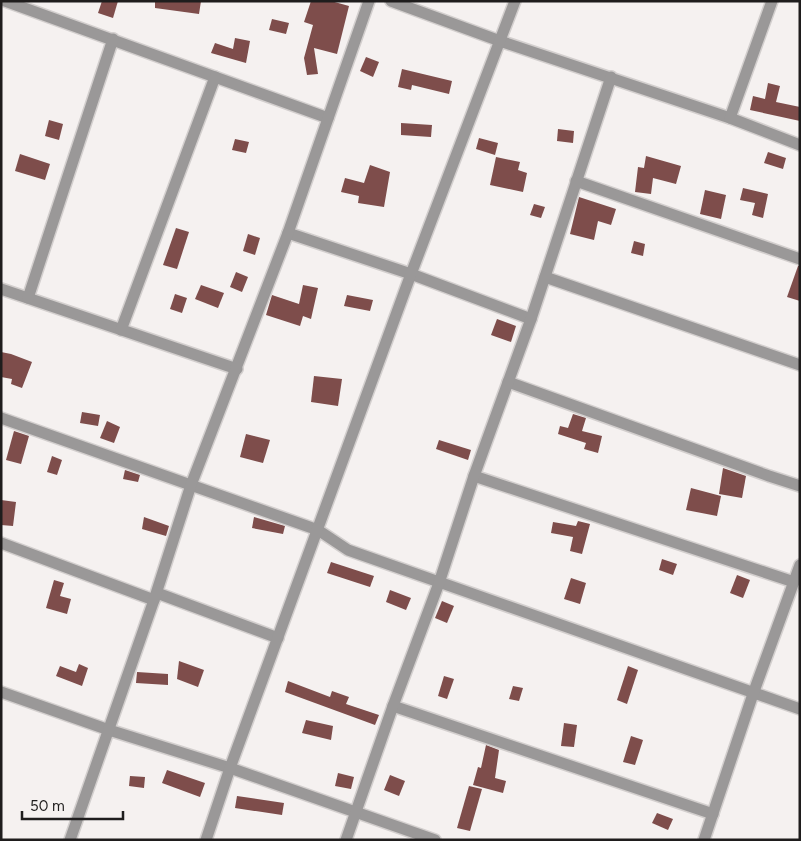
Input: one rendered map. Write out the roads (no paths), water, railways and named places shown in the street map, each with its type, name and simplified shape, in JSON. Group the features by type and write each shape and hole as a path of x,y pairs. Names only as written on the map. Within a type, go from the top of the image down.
{"street":[{"path":"1,6 4,1 328,118"},
{"path":"70,840 156,597 191,485 288,233 369,1"},
{"path":"391,1 500,42 730,118 800,145"},
{"path":"206,840 230,768 411,274 515,1"},
{"path":"730,118 772,1"},
{"path":"28,298 113,39"},
{"path":"122,330 215,77"},
{"path":"346,840 439,583 474,476 531,319 611,78"},
{"path":"576,182 800,260"},
{"path":"288,233 411,274 531,319"},
{"path":"545,276 800,364"},
{"path":"1,289 236,369"},
{"path":"508,382 800,486"},
{"path":"1,418 318,530 348,550 800,709"},
{"path":"474,476 794,582"},
{"path":"1,542 278,638"},
{"path":"704,840 753,694 800,565"},
{"path":"1,692 109,730 230,768 435,840"},
{"path":"393,706 713,814"}]}
